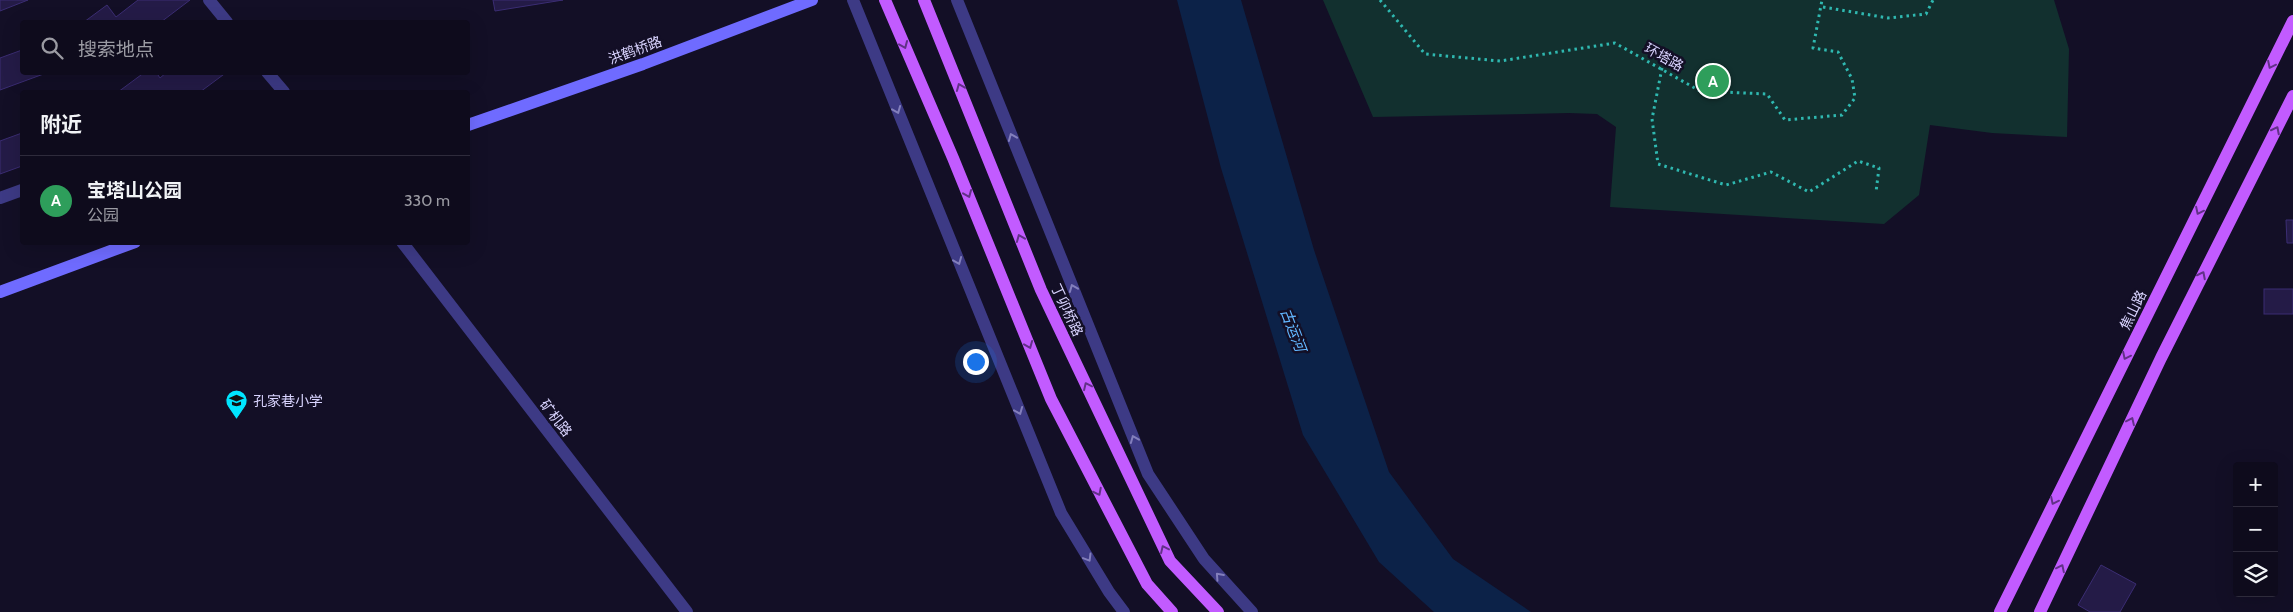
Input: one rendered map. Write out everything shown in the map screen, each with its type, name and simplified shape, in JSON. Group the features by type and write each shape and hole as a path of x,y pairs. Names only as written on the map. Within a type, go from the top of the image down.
{"main road":[{"path":"885,0 953,158 1051,399 1147,584 1172,612"},
{"name":"丁卯桥路","path":"924,0 1041,290 1170,561 1218,612"},
{"name":"焦山路","path":"2000,612 2293,21"},
{"path":"2040,612 2161,358 2293,96"}],"street":[{"path":"209,0 225,20"},
{"name":"洪鹤桥路","path":"470,123 643,64 812,0"},
{"path":"853,0 1061,513 1109,592 1124,612"},
{"path":"957,0 1148,474 1204,560 1252,612"},
{"path":"270,75 282,90"},
{"path":"0,198 20,191"},
{"path":"0,292 127,245"},
{"name":"矿机路","path":"404,245 687,612"}],"path":[{"name":"环塔路","path":"1380,0 1424,54 1500,61 1615,43 1700,91 1767,94 1785,120 1842,114 1854,98 1852,79 1838,52 1813,48 1822,7"},
{"path":"1822,0 1822,7 1888,18 1926,14 1933,0"},
{"path":"1662,68 1652,118 1658,164 1726,185 1771,172 1809,192 1858,161 1879,168 1876,192"}],"green space":[{"path":"1323,0 2054,0 2069,49 2067,137 1992,133 1930,125 1919,195 1884,224 1610,207 1616,127 1597,114 1373,117"}],"water":[{"name":"古运河","path":"1177,0 1241,0 1314,250 1389,472 1453,559 1531,612 1434,612 1379,562 1303,435 1221,168"}],"building":[{"path":"0,0 28,0 0,11"},
{"path":"138,0 190,0 164,20 87,20 107,5 116,17"},
{"path":"493,0 563,0 495,11"},
{"path":"20,51 20,75 41,75 0,90 0,58"},
{"path":"141,75 158,75 160,78 164,75 223,75 203,90 121,90"},
{"path":"20,134 20,167 0,174 0,141"},
{"path":"2286,220 2293,220 2293,243 2287,243"},
{"path":"2264,289 2293,289 2293,314 2264,314"},
{"path":"2101,565 2136,584 2120,612 2090,612 2078,605"}],"place":[{"name":"宝塔山公园","path":"1713,81"},
{"name":"孔家巷小学","path":"237,420"}]}
